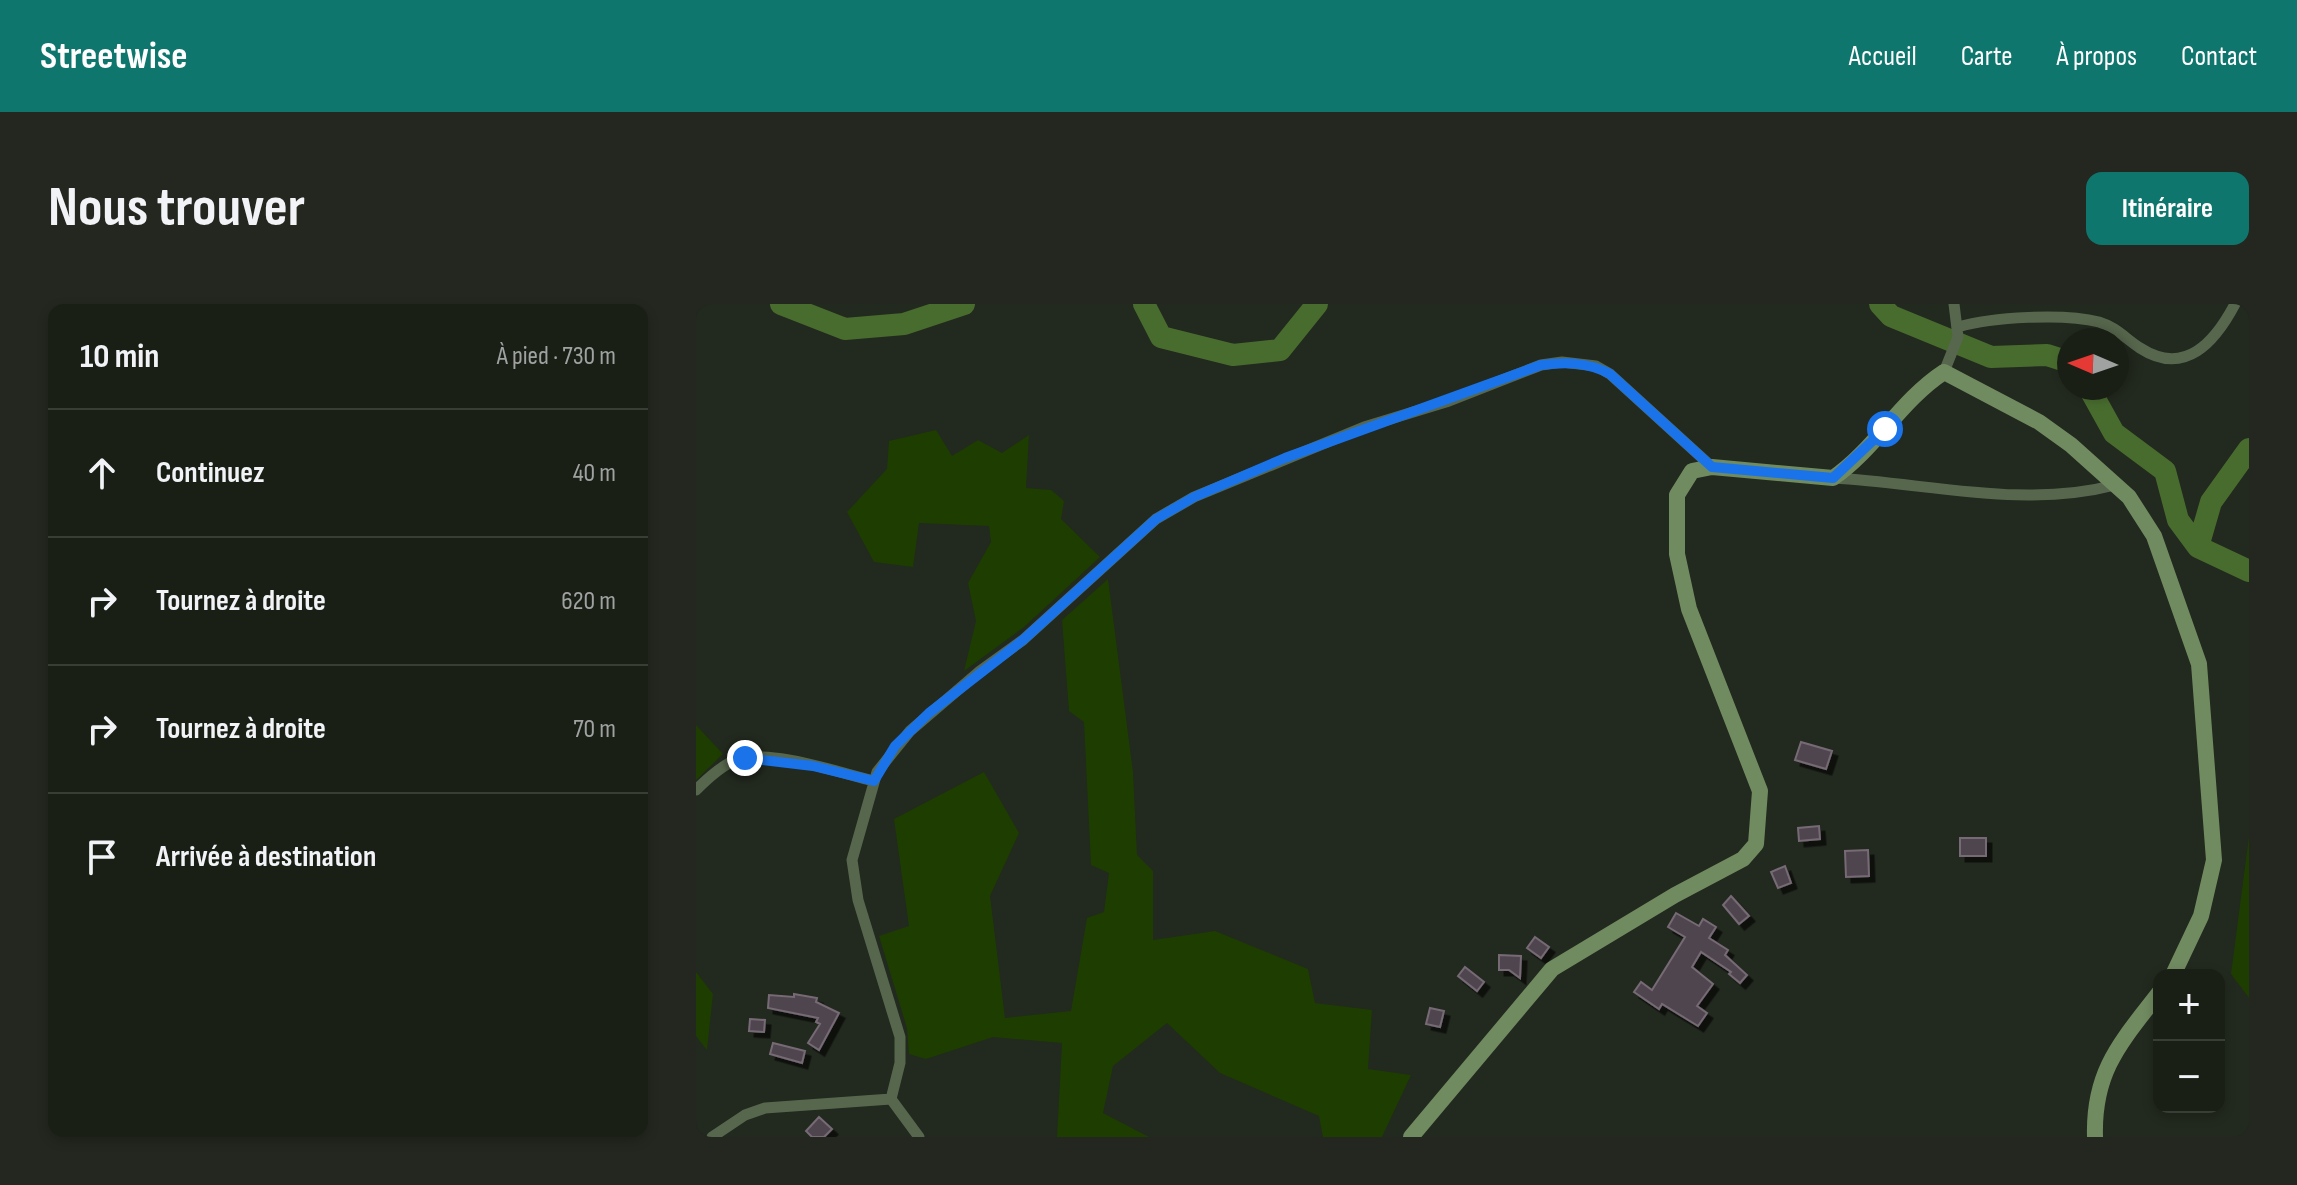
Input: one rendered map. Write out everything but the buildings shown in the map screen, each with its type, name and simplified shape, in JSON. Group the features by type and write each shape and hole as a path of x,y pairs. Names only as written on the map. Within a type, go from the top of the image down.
{"street":[{"path":"1833,478 1872,444 1920,389 1944,372 1958,332 1954,304"},
{"path":"1958,332 2011,320 2096,321 2119,331 2144,351 2178,359 2205,349 2235,304"},
{"path":"891,1099 900,1063 900,1037 858,900 853,871 854,849 874,781 895,746 929,713 1023,640 1156,519 1208,491 1364,427 1446,402 1541,365 1562,362 1596,366 1610,374 1712,467"},
{"path":"1944,372 2039,422 2071,445 2143,515 2154,536 2184,617 2202,687 2212,878 2201,916 2176,969"},
{"path":"1411,1137 1552,969 1675,895 1743,859 1756,844 1760,791 1689,609 1677,554 1677,495 1692,471 1712,467 1894,482 1953,491 2064,495 2115,485"},
{"path":"696,790 727,764 745,758 813,766 874,781"},
{"path":"2095,1137 2095,1118 2105,1069 2119,1044 2153,1001"},
{"path":"712,1137 745,1115 765,1108 891,1099"},
{"path":"891,1099 919,1137"}],"green space":[{"path":"936,430 952,456 978,440 1002,453 1029,435 1026,488 1051,490 1064,501 1061,519 1100,557 1024,627 964,671 976,621 968,583 991,542 989,526 919,523 913,567 874,562 847,512 887,469 889,441"},
{"path":"1108,579 1133,772 1137,855 1153,871 1153,940 1215,931 1308,969 1315,1003 1372,1010 1368,1069 1411,1075 1382,1137 1323,1137 1319,1116 1220,1073 1167,1023 1113,1066 1103,1113 1149,1137 1057,1137 1062,1043 993,1037 926,1059 909,1054 907,1028 879,936 909,926 894,819 984,772 1019,833 990,896 1005,1018 1071,1011 1087,918 1104,912 1109,873 1091,865 1084,722 1069,711 1062,620"},
{"path":"696,725 723,754 696,780"},
{"path":"2249,836 2249,998 2231,974"},
{"path":"696,972 713,994 707,1050 696,1036"}],"waterway":[{"path":"781,304 845,329 904,324 964,304"},
{"path":"1144,304 1161,337 1233,355 1280,350 1317,304"},
{"path":"1880,304 1891,316 1991,357 2047,355 2057,358"},
{"path":"2096,400 2114,433 2165,471 2178,520 2198,547 2249,571"},
{"path":"2198,547 2211,502 2249,449"}],"route":[{"path":"745,758 767,758 813,766 874,781 880,766 895,746 929,713 1023,640 1104,570 1156,519 1194,497 1285,458 1541,365 1562,362 1596,366 1610,374 1712,467 1833,478 1885,429"}]}
